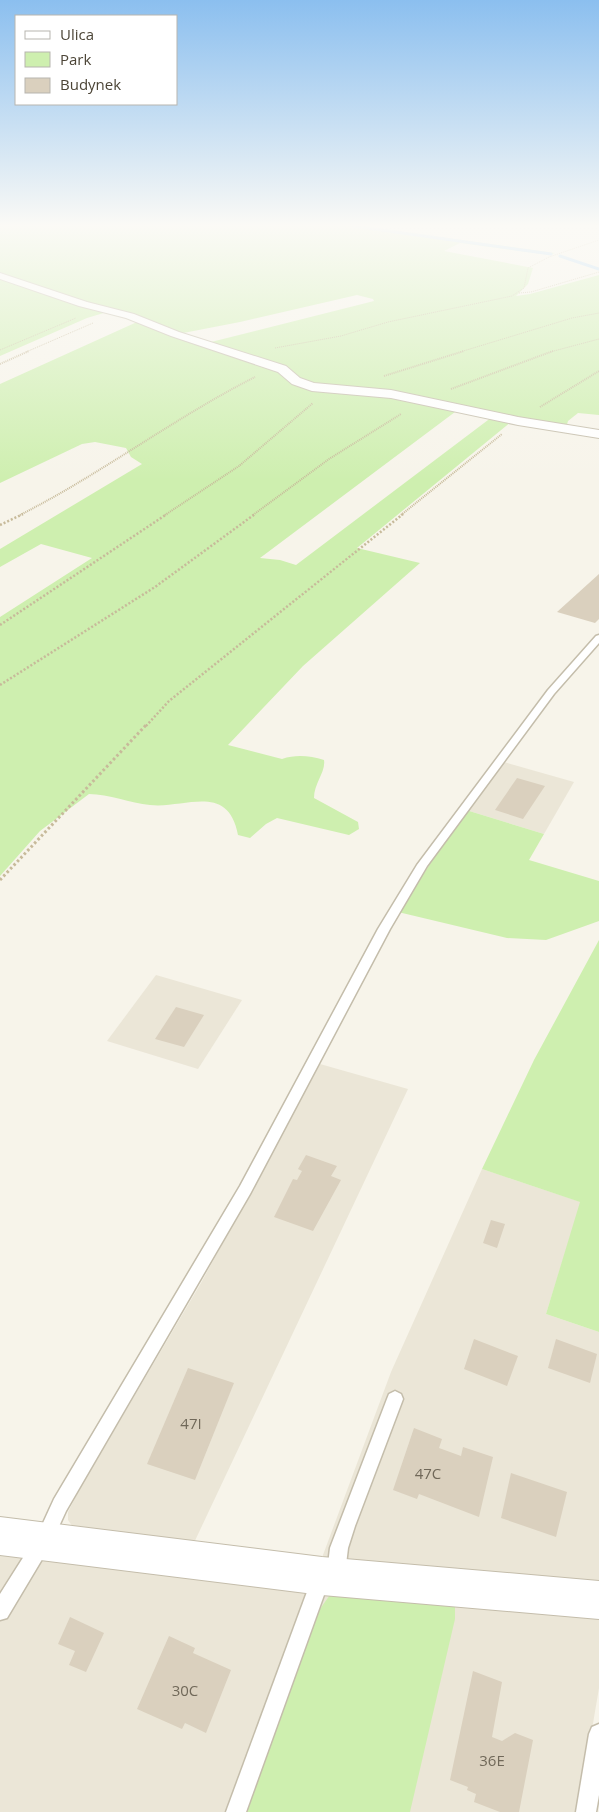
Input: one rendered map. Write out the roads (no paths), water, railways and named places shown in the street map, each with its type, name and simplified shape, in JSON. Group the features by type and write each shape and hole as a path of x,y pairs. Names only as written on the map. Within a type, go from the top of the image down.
{"street":[{"path":"109,311 282,369 302,384 423,400 518,421 599,434"},
{"path":"0,1536 329,1577 599,1600"}],"lane":[{"path":"0,1611 44,1540 60,1505 245,1190 416,873 551,692 599,638"},
{"path":"236,1812 329,1577 346,1526 396,1399"},
{"path":"586,1812 599,1734"}]}
